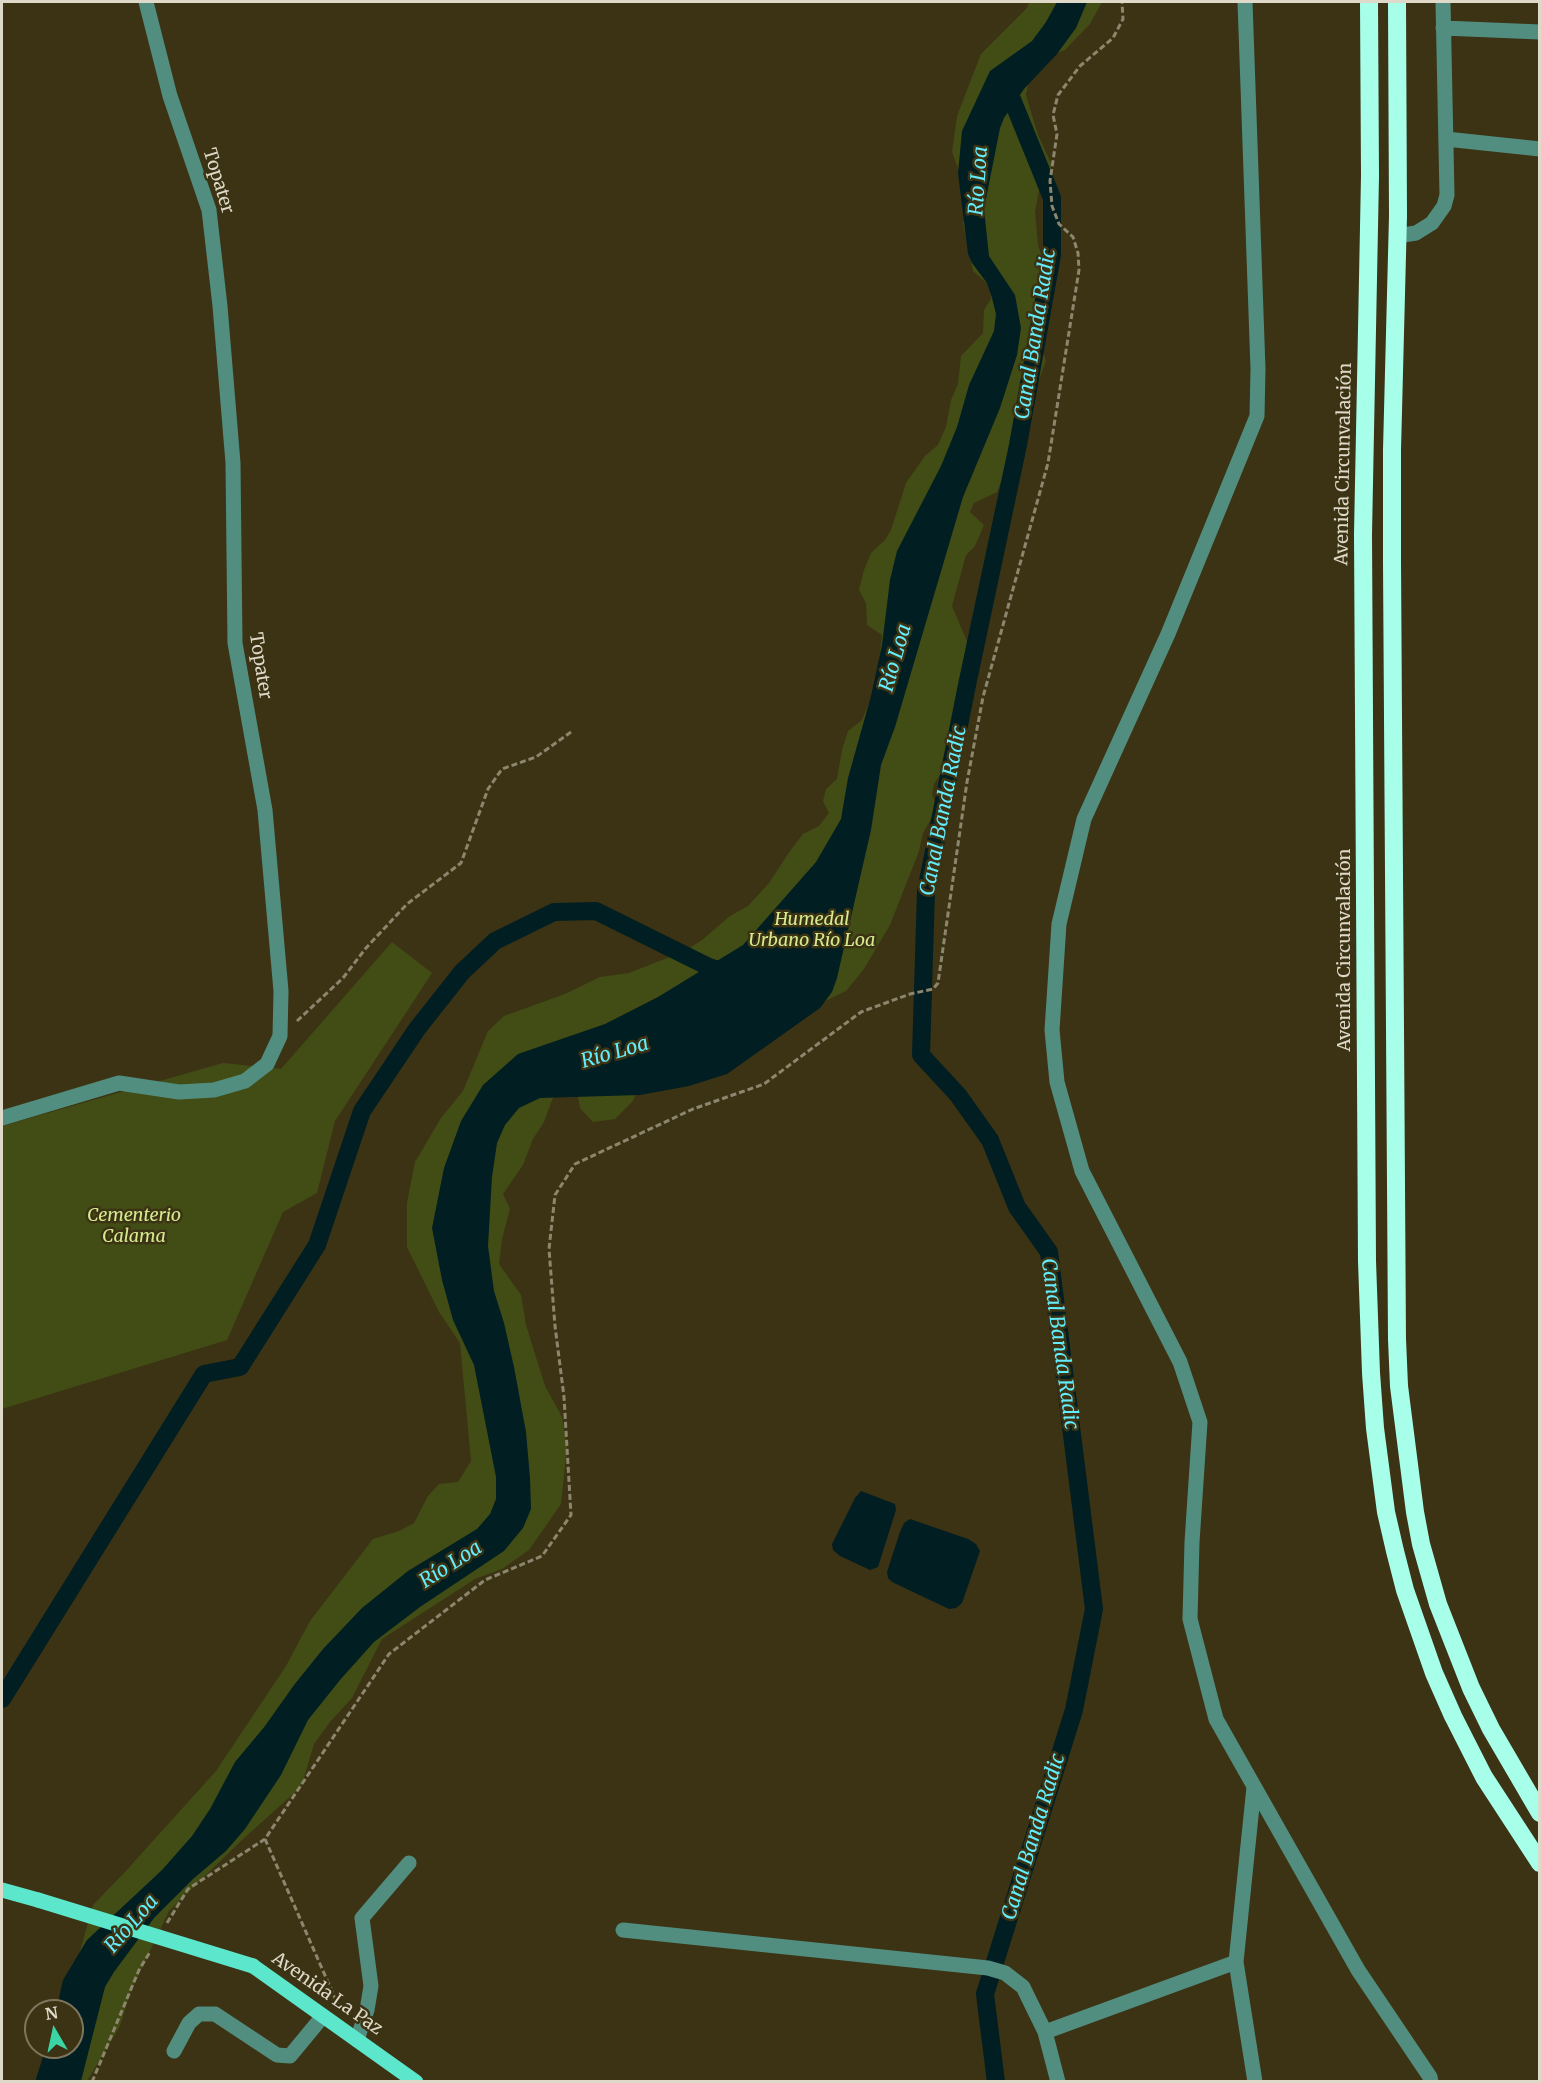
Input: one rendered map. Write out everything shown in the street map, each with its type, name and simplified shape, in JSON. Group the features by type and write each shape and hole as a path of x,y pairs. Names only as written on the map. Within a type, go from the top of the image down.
{"highway":[{"name":"Avenida Circunvalación","path":"1369,2 1370,176 1363,534 1367,1261 1375,1428 1386,1512 1395,1551 1408,1600 1434,1673 1484,1778 1539,1863"},
{"path":"1397,2 1397,236 1392,562 1399,1386 1415,1512 1426,1564 1438,1604 1471,1688 1491,1729 1539,1813"}],"main road":[{"name":"Avenida La Paz","path":"2,1890 253,1966 416,2082"}],"street":[{"name":"Topater","path":"2,1118 119,1083 179,1092 214,1090 245,1081 267,1064 280,1036 281,991 266,810 235,643 233,463 210,210 170,96 146,2"},
{"path":"1245,2 1257,346 1257,416 1168,634 1084,819 1059,924 1052,1030 1057,1082 1082,1171 1180,1362 1200,1422 1192,1542 1190,1619 1216,1719 1358,1970 1430,2077 1431,2082"},
{"path":"1397,236 1407,236 1425,229 1439,215 1447,195 1443,2"},
{"path":"1443,28 1539,32"},
{"path":"1446,140 1539,149"},
{"path":"1254,1787 1236,1962 1255,2082"},
{"path":"354,2038 367,2010 371,1986 362,1918 409,1863"},
{"path":"623,1930 988,1968 1005,1973 1023,1987 1045,2032 1058,2082"},
{"path":"1045,2032 1236,1962"},
{"path":"174,2051 189,2023 199,2014 215,2014 277,2055 290,2056 323,2016"}],"path":[{"path":"164,1930 188,1889 265,1839 389,1654 485,1580 542,1556 571,1515 564,1397 549,1249 555,1195 575,1164 693,1109 764,1084 861,1012 910,994 933,990 938,983 967,782 983,697 1048,463 1079,270 1078,253 1073,237 1059,224 1052,206 1050,181 1057,134 1053,115 1058,95 1080,66 1113,38 1123,19 1122,2"},
{"path":"280,1036 343,978 366,948 407,904 461,864 488,789 502,769 537,757 571,732"},
{"path":"265,1839 354,2038"},
{"path":"92,2082 139,1970 151,1950"}],"green space":[{"name":"Humedal Urbano Río Loa","path":"1029,2 1102,2 1090,24 1065,50 1046,57 1030,74 1026,95 1038,135 1051,163 1051,183 1039,190 1035,212 1038,245 1049,277 1049,315 1044,328 1035,334 1035,345 1043,352 1046,361 1030,403 1024,444 1006,470 997,492 974,503 970,512 984,525 975,546 966,555 952,606 971,651 958,720 955,753 934,784 932,794 937,808 923,833 919,851 890,925 864,969 846,991 819,1004 715,1066 706,1080 640,1084 633,1101 615,1119 593,1122 580,1108 574,1076 564,1080 552,1100 544,1122 533,1139 523,1165 503,1194 510,1209 502,1239 499,1264 521,1295 526,1325 545,1386 562,1417 567,1447 561,1504 529,1550 502,1569 475,1579 382,1639 352,1698 314,1744 301,1787 243,1839 169,1911 130,1993 120,2026 87,2081 46,2082 63,2059 84,2059 84,1999 66,1999 93,1905 216,1771 286,1666 310,1621 373,1539 399,1531 414,1523 428,1496 439,1484 458,1482 471,1461 460,1343 439,1312 407,1247 407,1203 415,1162 441,1118 463,1091 488,1031 504,1016 565,994 600,977 629,973 685,951 730,916 748,906 769,883 803,834 819,826 829,813 823,801 826,789 837,779 848,731 862,720 876,686 882,635 867,625 866,603 859,590 864,570 871,553 885,540 891,530 906,483 925,456 938,445 946,427 951,400 958,384 961,356 983,333 984,310 991,299 989,285 973,271 963,223 968,212 959,171 952,152 957,116 981,54 1027,8"},
{"name":"Cementerio Calama","path":"392,942 432,973 335,1121 317,1193 283,1212 227,1340 2,1409 2,1126 223,1063 281,1069"}],"water":[{"name":"Río Loa","path":"1057,2 1087,2 1076,28 1057,54 1024,89 1004,118 1000,128 984,209 989,256 1015,295 1021,328 1017,355 1000,408 963,497 895,727 881,765 871,830 832,992 820,1008 727,1074 689,1086 640,1095 540,1098 519,1108 505,1125 497,1143 492,1177 488,1246 494,1291 514,1367 526,1432 531,1509 523,1528 504,1551 420,1607 374,1642 340,1680 308,1720 281,1775 245,1829 226,1851 193,1879 154,1918 114,1972 105,1987 81,2081 35,2082 42,2059 84,2059 84,1999 59,1999 63,1980 87,1940 162,1870 192,1836 210,1809 235,1762 323,1649 362,1608 408,1571 477,1529 490,1514 496,1499 496,1477 474,1365 453,1320 442,1280 432,1228 444,1168 461,1121 483,1085 518,1054 605,1024 658,997 743,945 816,862 841,819 848,778 871,696 882,645 890,580 897,551 941,466 957,427 969,385 994,331 996,314 987,283 968,254 958,173 962,131 990,71 1032,41"},
{"path":"861,1491 895,1504 896,1510 878,1567 870,1570 840,1556 833,1550 832,1544 855,1498"},
{"path":"910,1519 968,1539 976,1544 980,1551 962,1603 956,1608 949,1609 888,1578 887,1572 900,1532 904,1523"}],"waterway":[{"name":"Canal Banda Radic","path":"996,2082 985,1994 1074,1710 1094,1609 1049,1252 1017,1207 990,1140 958,1095 921,1055 926,891 1018,445 1052,255 1052,198 1005,82"},
{"path":"2,1699 204,1374 240,1367 317,1245 362,1111 417,1029 462,972 495,941 554,912 596,911 709,967 732,975"}]}
